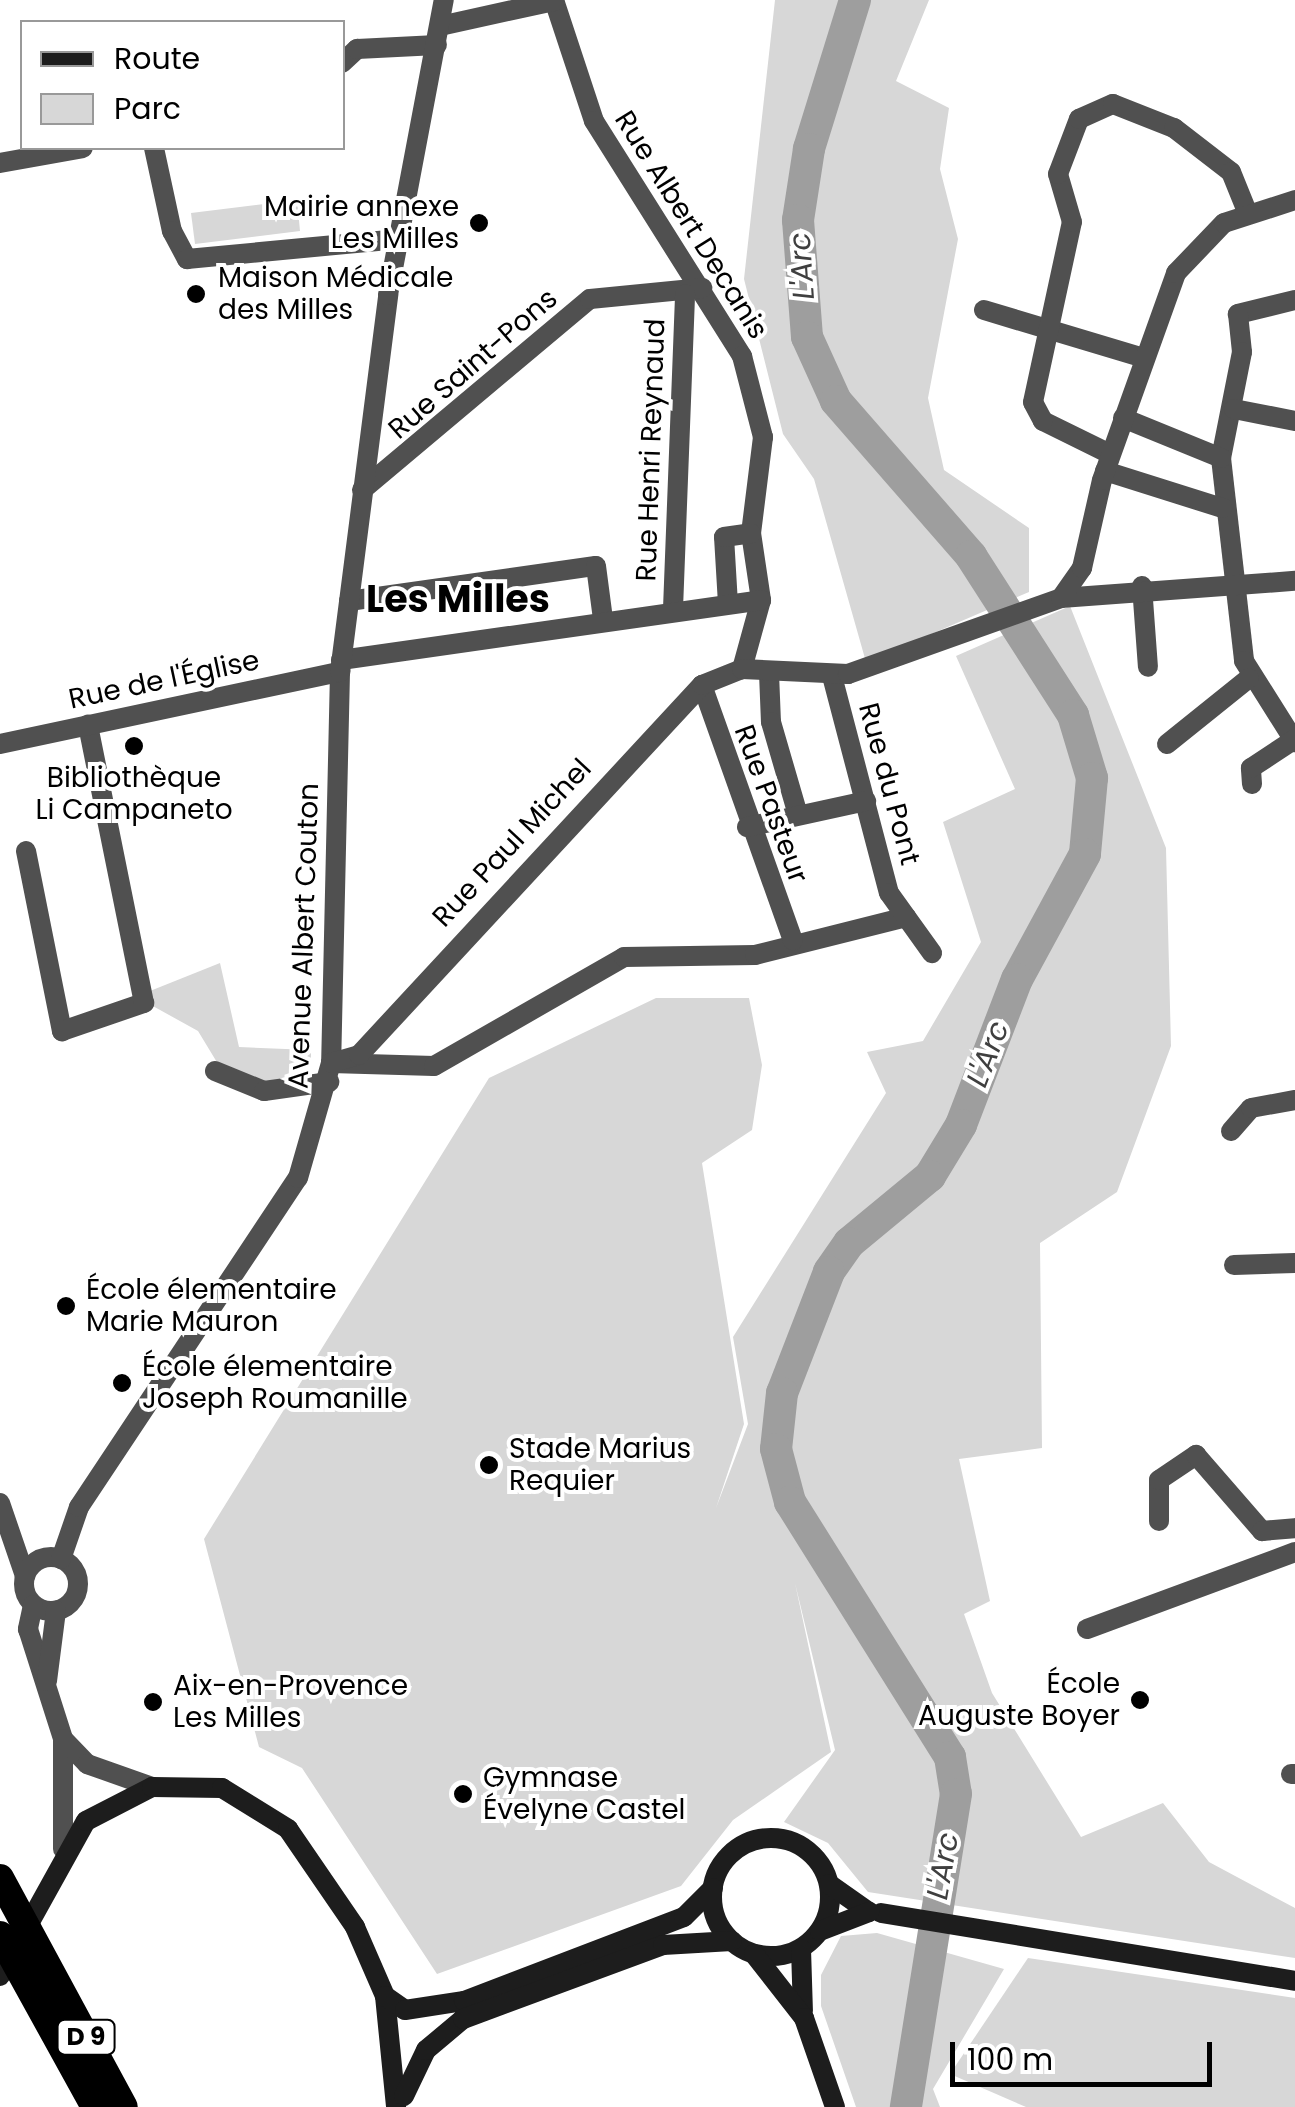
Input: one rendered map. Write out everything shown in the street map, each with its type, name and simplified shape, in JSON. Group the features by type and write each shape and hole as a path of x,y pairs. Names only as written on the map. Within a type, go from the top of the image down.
{"highway":[{"name":"D 9","path":"0,1878 124,2107"},
{"name":"D 9","path":"0,1935 95,2107"}],"main road":[{"path":"0,1976 63,1849 108,1804 152,1787 222,1788 268,1810 313,1857 384,1996 399,2107"},
{"path":"384,1996 405,2010 464,2001 684,1917 713,1888 730,1854 764,1838 809,1850 829,1884 875,1912 1295,1982"},
{"path":"820,1932 829,1884"},
{"path":"713,1888 732,1941"},
{"path":"754,1954 801,1949 820,1932 875,1912"},
{"path":"399,2107 426,2050 463,2019 663,1945 732,1941 754,1954 804,2018"},
{"path":"801,1949 804,2018 834,2107"}],"street":[{"name":"Avenue Albert Couton","path":"52,1558 79,1507 298,1178 330,1072 341,666 398,240 444,0"},
{"path":"345,60 358,49 438,36 554,1"},
{"name":"Rue Albert Decanis","path":"554,1 594,121 693,291 742,356 762,438 751,534 761,600"},
{"path":"1222,508 1108,462 1037,414 1048,329 1072,222 1058,174 1079,120 1099,104 1174,128 1231,172 1246,209"},
{"path":"0,163 73,150"},
{"path":"154,150 172,231 187,259 398,240"},
{"path":"1053,601 1082,568 1108,462 1144,358 1189,252 1246,209 1295,200"},
{"name":"Rue Saint-Pons","path":"362,490 590,299 693,291"},
{"name":"Rue Henri Reynaud","path":"673,609 693,291"},
{"path":"1252,784 1251,768 1294,740 1249,678 1230,579 1221,458 1234,409 1238,314 1295,300"},
{"path":"984,310 1144,358"},
{"path":"1234,409 1295,421"},
{"path":"1123,418 1221,458"},
{"path":"728,604 724,537 751,534"},
{"path":"349,602 596,566 603,619"},
{"path":"761,600 742,669 832,676 883,663 1053,601 1142,586 1230,579 1295,581"},
{"path":"1142,586 1148,667"},
{"name":"Rue de l'Église","path":"0,744 341,666 603,619 761,600"},
{"name":"Rue Paul Michel","path":"330,1072 359,1054 702,685 742,669"},
{"path":"769,674 771,722 798,815"},
{"name":"Rue du Pont","path":"832,676 889,892 932,953"},
{"path":"1167,744 1249,678"},
{"name":"Rue Pasteur","path":"702,685 746,827 792,940"},
{"path":"26,851 62,1031 144,1003 88,724"},
{"path":"746,827 866,801"},
{"path":"215,1071 264,1091 330,1072 434,1066 624,957 755,955 792,940 859,934 906,916"},
{"path":"1232,1131 1251,1108 1295,1100"},
{"path":"1234,1265 1295,1263"},
{"path":"1159,1521 1160,1480 1196,1455 1262,1531 1295,1528"},
{"path":"0,1503 32,1604 28,1629 63,1738 63,1849"},
{"path":"8,1531 52,1558 78,1588 56,1611 46,1688"},
{"path":"1087,1629 1295,1552"},
{"path":"25,1576 52,1558"},
{"path":"32,1604 56,1611"},
{"path":"63,1738 87,1764 152,1787"}],"green space":[{"path":"775,0 929,0 896,81 949,108 940,169 958,239 928,398 944,470 1029,528 1029,592 866,662 814,479 783,434 744,279"},
{"path":"297,200 300,231 195,244 191,213"},
{"path":"1070,606 1166,848 1171,1046 1117,1192 1040,1243 1042,1448 959,1459 990,1601 964,1614 992,1693 1081,1837 1163,1803 1209,1862 1295,1908 1295,1958 868,1892 828,1843 784,1822 835,1750 795,1583 831,1752 733,1820 681,1886 437,1974 302,1768 259,1747 204,1539 489,1078 656,998 749,998 762,1065 752,1130 702,1163 744,1424 716,1508 748,1424 733,1337 886,1093 867,1052 923,1041 981,942 943,822 1015,789 956,656"},
{"path":"220,963 239,1047 311,1050 311,1077 270,1085 218,1064 198,1031 151,1005 150,991"},
{"path":"877,1933 1004,1969 933,2089 940,2107 856,2107 821,2006 821,1975 841,1936"},
{"path":"1028,1958 1295,1998 1295,2107 1026,2107 950,2074"}],"waterway":[{"name":"L'Arc","path":"855,0 809,149 798,220 807,337 836,401 971,556 1073,715 1092,778 1085,854 1017,979 961,1125 930,1176 849,1243 829,1272 782,1393 776,1449 790,1502 950,1757 956,1794 906,2107"}],"place":[{"name":"Mairie annexe Les Milles","path":"479,223"},
{"name":"Maison Médicale des Milles","path":"196,294"},
{"name":"Bibliothèque Li Campaneto","path":"134,746"},
{"name":"École élementaire Marie Mauron","path":"66,1306"},
{"name":"École élementaire Joseph Roumanille","path":"122,1383"},
{"name":"Stade Marius Requier","path":"489,1465"},
{"name":"École Auguste Boyer","path":"1140,1700"},
{"name":"Aix-en-Provence Les Milles","path":"153,1702"},
{"name":"Gymnase Évelyne Castel","path":"463,1794"}],"district":[{"name":"Les Milles","path":"458,599"}]}
